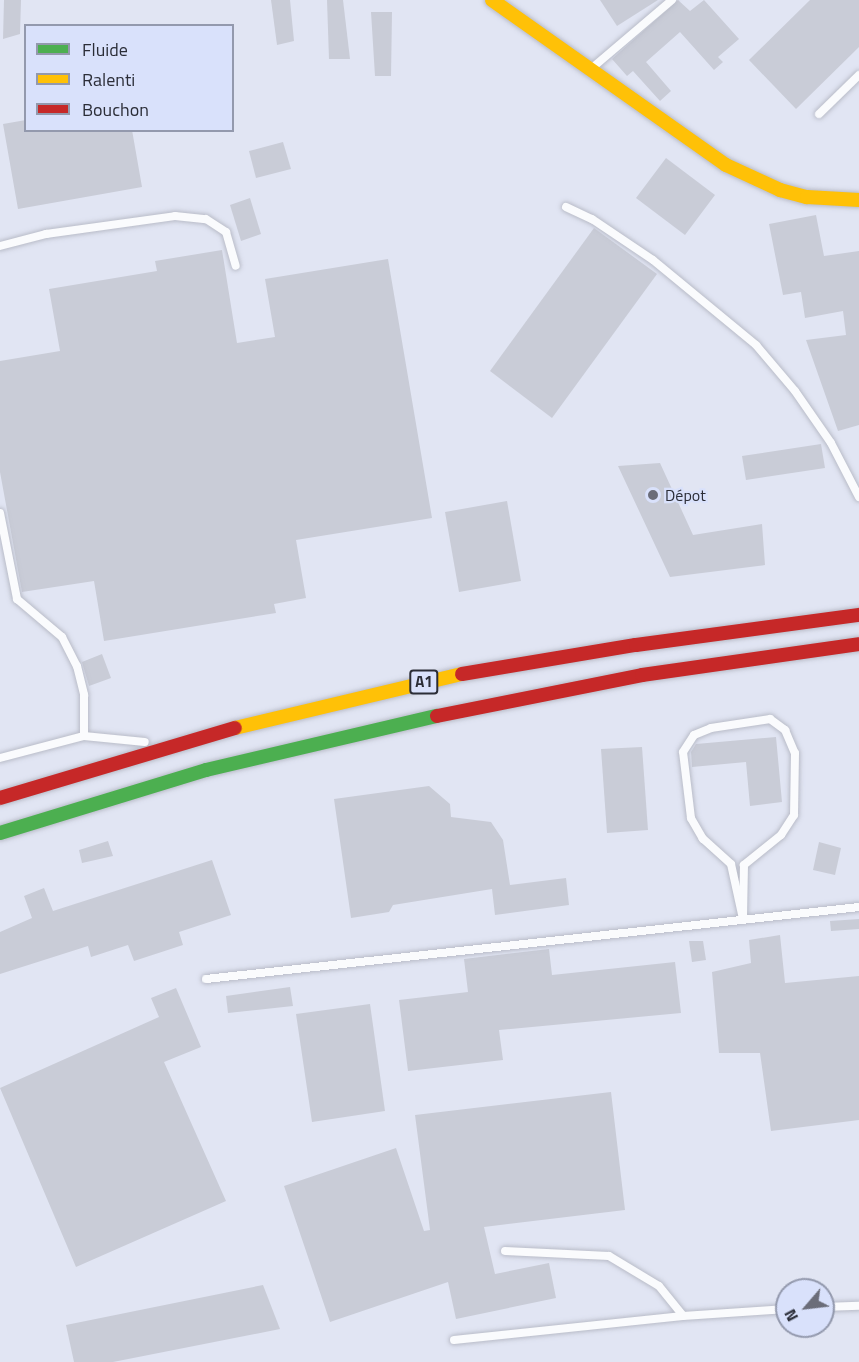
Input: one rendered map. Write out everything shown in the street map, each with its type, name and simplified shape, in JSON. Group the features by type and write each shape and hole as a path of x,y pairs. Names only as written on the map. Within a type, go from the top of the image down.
{"main road":[{"path":"492,0 726,165 755,179 807,197 859,200"},
{"name":"A1","path":"0,798 166,746 354,697 470,673 768,625 859,615"},
{"name":"A1","path":"0,833 206,770 387,726 642,675 859,644"}],"lane":[{"path":"591,68 672,0"},
{"path":"819,114 859,75"},
{"path":"566,207 592,219 653,260 756,345 795,391 831,443 859,497"},
{"path":"0,246 46,234 175,216 206,219 226,232 236,266"},
{"path":"0,513 17,599 62,637 77,666 84,695 84,736"},
{"path":"770,719 784,730 795,753 794,815 781,835 744,865 744,919 731,864 703,839 691,818 683,752 694,735 711,728 770,719"},
{"path":"0,758 84,736 166,746"},
{"path":"206,979 648,933 744,919 859,907"},
{"path":"505,1251 609,1256 659,1286 683,1316"},
{"path":"835,1307 859,1306"},
{"path":"454,1340 683,1316 775,1310"}],"building":[{"path":"4,0 21,0 20,34 3,39"},
{"path":"271,0 290,0 294,41 277,45"},
{"path":"327,0 343,0 350,59 329,59"},
{"path":"600,0 658,0 617,26"},
{"path":"678,0 690,11 704,0 739,39 718,57 723,62 714,70 680,32 646,62 671,91 660,101 633,71 627,76 612,59"},
{"path":"810,0 859,0 859,47 796,109 749,60"},
{"path":"371,12 392,12 391,76 375,76"},
{"path":"24,120 24,132 132,132 142,187 18,209 3,124"},
{"path":"283,142 291,169 256,178 249,151"},
{"path":"666,158 715,195 685,235 636,198"},
{"path":"250,198 261,234 241,241 230,205"},
{"path":"816,215 824,256 859,251 859,425 838,431 806,340 846,335 843,311 805,318 801,292 783,295 769,224"},
{"path":"594,228 657,274 552,418 490,371"},
{"path":"222,250 237,343 275,337 265,279 388,259 432,518 296,540 306,598 274,604 276,613 104,641 94,581 22,592 0,472 0,361 60,351 49,289 157,271 155,261"},
{"path":"821,444 825,468 746,480 742,456"},
{"name":"Dépot","path":"660,463 693,535 762,524 765,565 670,577 618,466"},
{"path":"507,501 521,581 459,592 445,512"},
{"path":"102,654 111,678 89,686 82,662"},
{"path":"776,737 782,802 750,806 746,762 692,767 691,752 696,744"},
{"path":"642,747 648,830 607,833 601,749"},
{"path":"429,786 450,804 451,817 491,822 503,840 510,885 566,878 569,905 495,915 492,889 393,905 389,912 351,918 334,799"},
{"path":"108,841 113,856 82,863 79,850"},
{"path":"819,842 841,848 835,875 813,870"},
{"path":"212,860 231,915 179,932 183,945 134,961 128,945 91,957 88,946 0,974 0,932 32,918 24,896 44,888 53,911"},
{"path":"859,919 859,929 831,931 830,921"},
{"path":"780,935 785,983 859,976 859,1120 771,1131 760,1053 719,1053 712,972 751,963 749,940"},
{"path":"689,941 703,941 706,960 692,962"},
{"path":"549,949 552,975 675,962 681,1013 499,1030 503,1060 408,1071 399,1000 468,992 464,959"},
{"path":"290,987 293,1006 228,1013 226,996"},
{"path":"176,988 201,1047 164,1062 226,1201 76,1267 0,1088 159,1017 151,998"},
{"path":"370,1004 385,1111 312,1122 296,1014"},
{"path":"611,1092 625,1210 484,1227 495,1274 549,1263 556,1298 456,1319 448,1282 330,1322 284,1186 396,1148 424,1231 430,1230 415,1115"},
{"path":"263,1285 280,1329 113,1362 74,1362 66,1325"}],"traffic: fast":[{"path":"0,833 206,770 437,716"}],"traffic: slow":[{"path":"492,0 726,165 780,190 807,197 859,200"},
{"path":"235,728 462,674"}],"traffic: jam":[{"path":"462,674 636,645 859,615"},
{"path":"437,716 642,675 859,644"},
{"path":"0,798 235,728"}],"place":[{"name":"Dépot","path":"653,495"}]}
